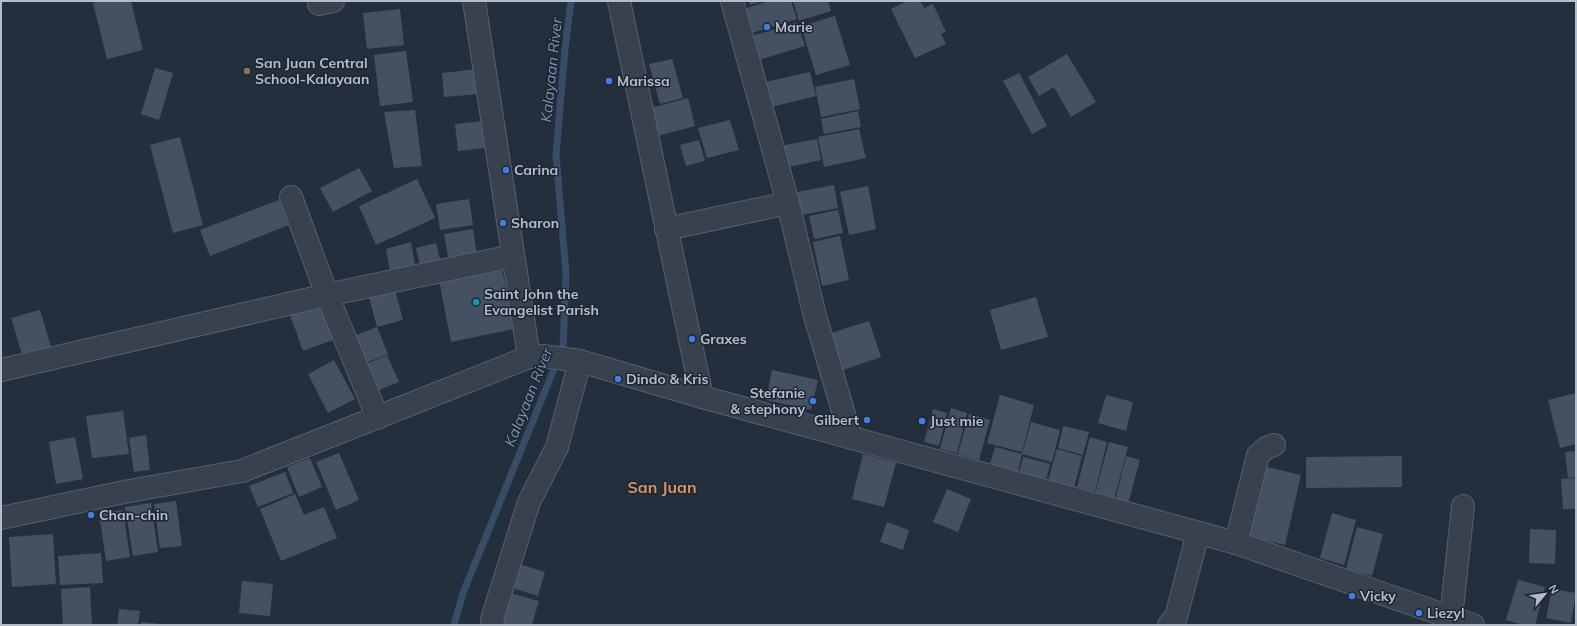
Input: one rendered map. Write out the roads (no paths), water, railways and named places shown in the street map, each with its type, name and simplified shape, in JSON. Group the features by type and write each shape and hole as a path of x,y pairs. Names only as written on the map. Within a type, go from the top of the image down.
{"street":[{"path":"474,1 512,256 536,356"},
{"path":"620,1 702,397"},
{"path":"732,1 788,203 815,316 851,438"},
{"path":"291,197 327,295 378,418"},
{"path":"666,229 788,203"},
{"path":"1,370 327,295 512,256"},
{"path":"1,518 129,491 242,471 536,356 577,361 702,397 1236,543 1473,625"},
{"path":"493,625 492,619 529,502 557,447 577,361"},
{"path":"1236,543 1258,455 1266,448 1274,445"},
{"path":"1451,618 1463,506"},
{"path":"1169,625 1176,617 1198,533"}],"waterway":[{"name":"Kalayaan River","path":"454,625 463,593 563,347 566,273 556,155 565,50 571,1"}],"place":[{"name":"Marie","path":"767,27"},
{"name":"San Juan Central School-Kalayaan","path":"247,71"},
{"name":"Marissa","path":"609,81"},
{"name":"Carina","path":"506,170"},
{"name":"Sharon","path":"503,223"},
{"name":"Saint John the Evangelist Parish","path":"476,302"},
{"name":"Graxes","path":"692,339"},
{"name":"Dindo & Kris","path":"618,379"},
{"name":"Stefanie & stephony","path":"813,401"},
{"name":"Gilbert","path":"867,420"},
{"name":"Just mie","path":"922,421"},
{"name":"Chan-chin","path":"91,515"},
{"name":"Vicky","path":"1352,596"},
{"name":"Liezyl","path":"1419,613"}],"district":[{"name":"San Juan","path":"662,487"}]}
